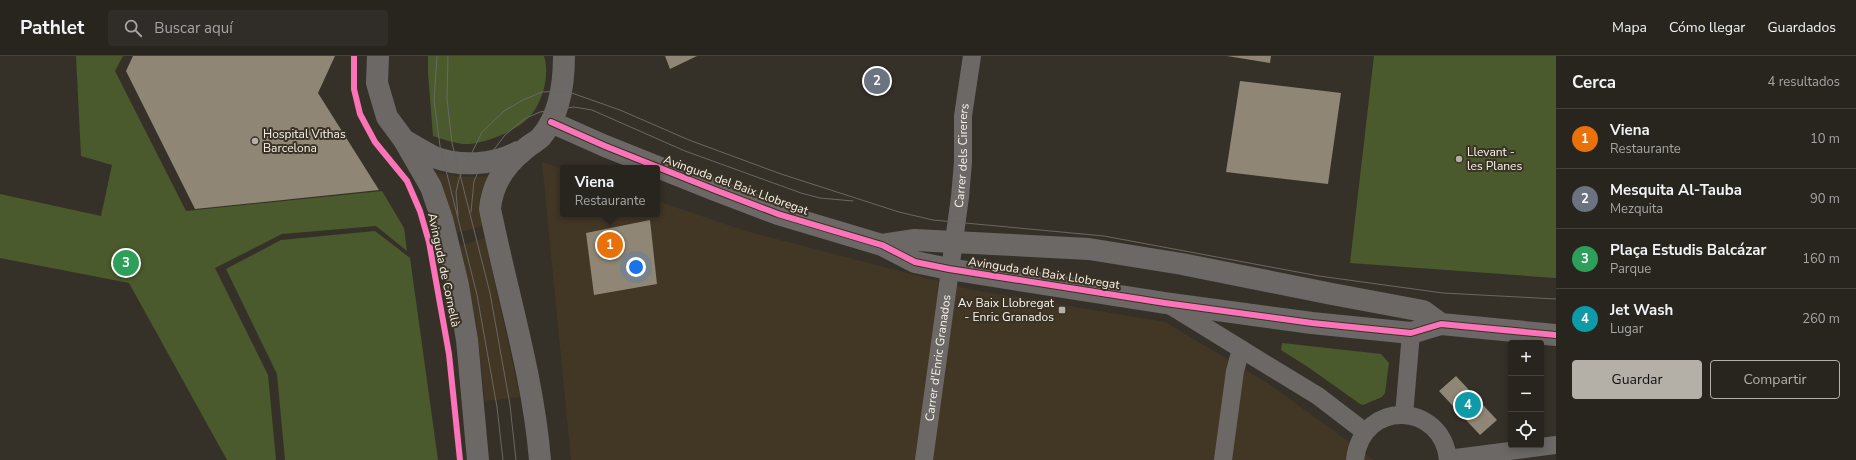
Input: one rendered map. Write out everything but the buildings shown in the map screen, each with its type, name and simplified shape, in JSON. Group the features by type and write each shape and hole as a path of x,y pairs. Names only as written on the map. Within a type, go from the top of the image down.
{"street":[{"name":"Avinguda de Cornellà","path":"378,56 376,73 380,96 387,118 404,140 431,187 445,232 458,285 467,340 478,460"},
{"name":"Avinguda de Cornellà","path":"540,460 538,429 530,386 490,209 491,199 502,172 525,149 540,138 551,122 558,105 562,86 564,56"},
{"name":"Carrer dels Cirerers","path":"951,255 963,162 963,116 972,56"},
{"name":"Avinguda del Baix Llobregat","path":"551,122 652,165"},
{"name":"Avinguda de Cornellà","path":"404,140 435,157 466,162 490,162 507,158 525,149"},
{"name":"Avinguda del Baix Llobregat","path":"660,168 785,216 882,245 915,262 951,255 1089,249 1182,264 1423,311 1441,324"},
{"name":"Avinguda del Baix Llobregat","path":"951,255 1165,303 1411,333 1441,324 1556,335"},
{"name":"Carrer d'Enric Granados","path":"924,460 951,255"},
{"path":"1165,303 1318,396 1365,432"},
{"path":"1404,415 1411,333"},
{"path":"1223,460 1235,371 1242,349"},
{"path":"1355,460 1356,448 1365,432 1374,423 1390,415 1416,417 1429,424 1441,436 1446,448 1448,459 1556,446"}],"shaded area":[{"path":"542,162 560,168 560,217 660,217 660,202 746,231 969,289 1165,322 1269,384 1374,460 571,460"},
{"path":"436,173 465,177 490,176 482,189 479,201 483,226 456,233 442,187"},
{"path":"485,238 520,397 485,401 476,322 459,246"}],"green space":[{"path":"76,56 123,56 115,71 186,211 382,191 404,228 407,251 376,226 282,234 215,268 268,375 276,460 227,460 129,283 0,258 0,194 101,216 112,165 81,156"},
{"path":"428,56 544,56 546,63 546,79 536,108 532,114 519,126 481,142 463,144 452,142 433,136"},
{"name":"Llevant - les Planes","path":"1374,56 1556,56 1556,278 1350,263"},
{"path":"375,231 410,258 438,460 285,460 277,374 226,269 281,240"},
{"path":"1282,343 1381,354 1389,363 1385,393 1382,397 1363,405 1360,404 1308,367 1281,350"}],"tram line":[{"path":"437,56 434,100 440,146 477,295 497,407 503,460"},
{"path":"448,56 447,99 452,143 490,293 510,405 516,460"},
{"path":"458,216 456,192 459,179 482,132 504,111 523,100 542,92 566,91 620,110 689,140 781,174 899,212 933,220 1104,236 1319,276 1443,293 1556,299"},
{"path":"471,212 474,181 480,168 505,135 524,119 540,112 574,107 592,110 685,151 801,193 820,198 853,201"}],"cycle path":[{"path":"354,56 354,89 360,114 375,142 407,181 420,211 429,242 449,354 460,460"},
{"path":"551,122 652,165"},
{"path":"660,168 778,214 882,245 915,262 949,269 1165,303 1312,323 1411,333 1441,324 1556,335"}],"place":[{"name":"Mesquita Al-Tauba","path":"877,81"},
{"name":"Hospital Vithas Barcelona","path":"255,141"},
{"name":"Llevant - les Planes","path":"1459,159"},
{"name":"Viena","path":"610,245"},
{"name":"Plaça Estudis Balcázar","path":"126,263"},
{"name":"Av Baix Llobregat - Enric Granados","path":"1062,310"},
{"name":"Jet Wash","path":"1468,405"}]}
